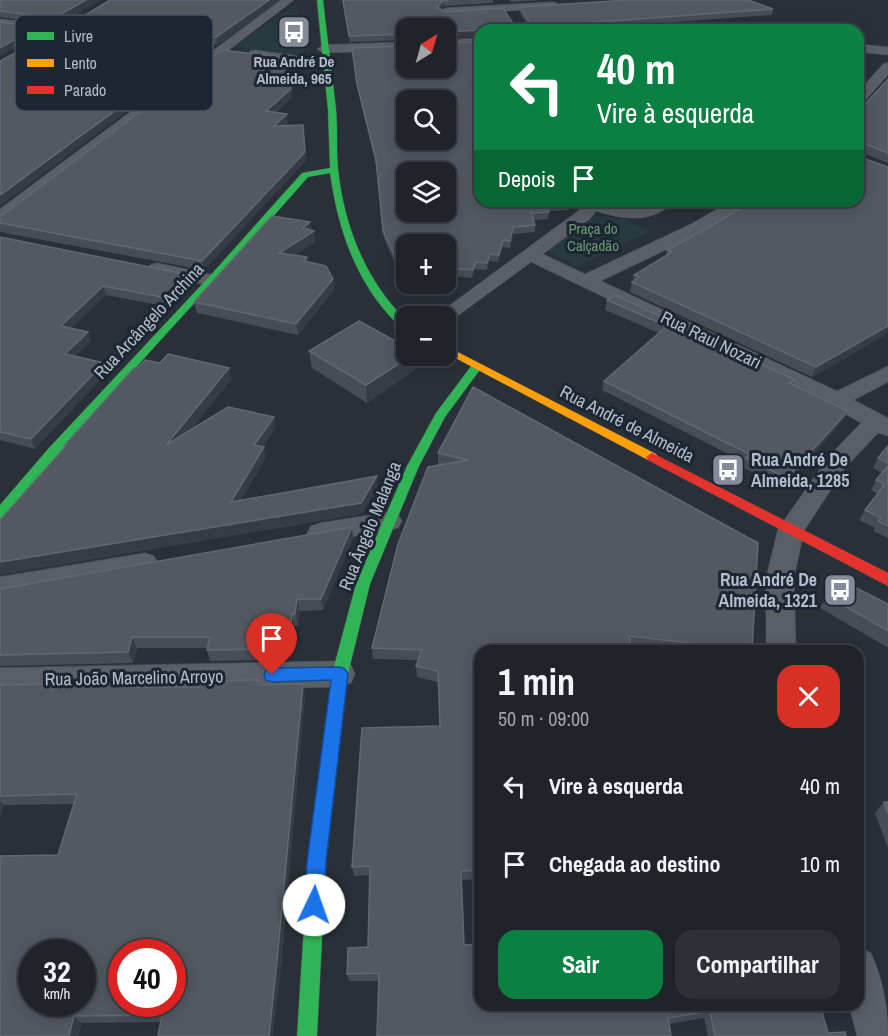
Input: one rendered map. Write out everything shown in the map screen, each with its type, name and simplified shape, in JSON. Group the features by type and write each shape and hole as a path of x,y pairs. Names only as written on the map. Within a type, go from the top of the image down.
{"main road":[{"path":"320,0 323,49 332,111 334,170 346,227 360,266 376,295 396,317"},
{"name":"Rua Arcângelo Archina","path":"0,514 52,452 212,280 305,175 334,170"},
{"name":"Rua André de Almeida","path":"456,355 888,580"},
{"name":"Rua Ângelo Malanga","path":"307,1036 316,862 340,674 363,584 412,466 440,416 476,366"}],"street":[{"path":"213,56 288,0"},
{"path":"445,12 503,4 566,4"},
{"path":"503,4 517,23"},
{"path":"0,23 15,25"},
{"path":"456,43 474,42"},
{"path":"323,49 396,46"},
{"path":"213,49 326,64"},
{"path":"864,49 888,51"},
{"path":"864,93 888,67"},
{"path":"0,217 140,111"},
{"path":"456,309 584,215 590,207"},
{"path":"604,207 633,215 656,207"},
{"path":"587,280 697,228 732,207"},
{"name":"Rua Raul Nozari","path":"531,255 837,400 882,425"},
{"path":"134,265 212,280"},
{"path":"837,400 888,372"},
{"path":"781,645 780,578 790,529 837,462 882,425"},
{"path":"295,537 388,521"},
{"path":"0,588 166,560"},
{"name":"Rua João Marcelino Arroyo","path":"0,681 340,674"},
{"path":"864,987 878,1036"}],"green space":[{"path":"296,4 305,56 233,47"},
{"name":"Praça do Calçadão","path":"589,215 627,219 649,232 578,267 544,249"}],"building":[{"path":"0,0 86,0 59,15 31,15 0,11"},
{"path":"110,0 269,0 216,37 213,37 213,15 85,15"},
{"path":"343,0 444,0 437,7 445,12 503,8 513,24 474,24 474,30 456,31 456,18 396,18 396,34 349,36"},
{"path":"628,0 748,0 773,9 568,24 529,24 520,7"},
{"path":"0,22 15,24 15,39 0,48"},
{"path":"474,42 474,207 547,207 549,212 531,213 535,225 513,227 510,241 503,240 499,255 490,254 487,263 476,262 473,270 456,269 456,234 396,234 396,258 383,231 376,159 357,84 352,48 396,46 396,78 456,78 456,43"},
{"path":"222,50 289,58 291,89 266,111 287,114 274,126 303,125 305,152 202,261 0,223 0,215 141,111 213,111 213,57"},
{"path":"15,53 15,111 115,111 0,195 0,61"},
{"path":"888,79 888,153 864,144 864,105"},
{"path":"864,158 888,167 888,326 816,367 632,282 639,277 634,275 672,252 667,250 742,207 864,207"},
{"path":"272,216 310,222 303,228 314,231 279,253 307,257 304,261 326,266 333,279 296,324 194,302"},
{"path":"0,237 189,275 167,298 103,286 61,326 88,332 65,354 104,363 31,439 0,432"},
{"path":"615,295 795,380 789,383 848,411 787,478 746,458 749,454 604,381 667,326 607,300"},
{"path":"359,321 396,341 396,366 366,385 309,351"},
{"path":"168,354 229,368 166,445 228,407 274,417 254,445 264,447 231,502 377,476 361,503 0,562 0,520 134,368 145,360 160,363"},
{"path":"473,387 758,543 752,645 708,645 629,636 631,645 474,645 474,870 461,871 464,945 474,944 474,1011 710,1011 668,1018 671,1036 377,1036 379,973 347,974 348,948 368,947 370,866 352,867 362,728 440,726 438,671 416,666 422,650 372,648 398,544 428,467 468,460 438,453"},
{"path":"888,446 888,463 878,458"},
{"path":"888,466 888,526 878,521 881,518 865,510 885,484 876,480"},
{"path":"352,527 321,599 297,599 295,614 292,614 290,634 266,634 264,649 207,650 210,637 132,637 128,652 0,655 0,589"},
{"path":"837,578 888,604 888,631 827,596"},
{"path":"258,680 258,685 303,684 269,1036 158,1036 162,1017 186,1017 186,939 108,939 108,1016 96,1016 96,939 18,939 18,1017 74,1017 69,1036 0,1036 0,856 58,855 77,794 0,796 0,685 120,683 119,687 199,687 200,681"},
{"path":"884,802 888,802 888,814"},
{"path":"710,1011 822,1011 828,1033 845,1032 846,1036 715,1036"}],"traffic: fast":[{"path":"320,0 332,110 334,170 342,213 348,235 365,275 396,316"},
{"path":"0,514 52,452 212,280 305,175 334,170"},
{"path":"307,1036 317,862 340,674 363,584 413,466 440,416 476,367"}],"traffic: slow":[{"path":"456,354 652,457"}],"traffic: jam":[{"path":"652,457 888,580"}],"place":[{"name":"Rua André De Almeida, 965","path":"294,32"},
{"name":"Rua André De Almeida, 1285","path":"728,470"},
{"name":"Rua André De Almeida, 1321","path":"840,590"}],"route":[{"path":"272,675 340,674 316,862 314,905"}]}
